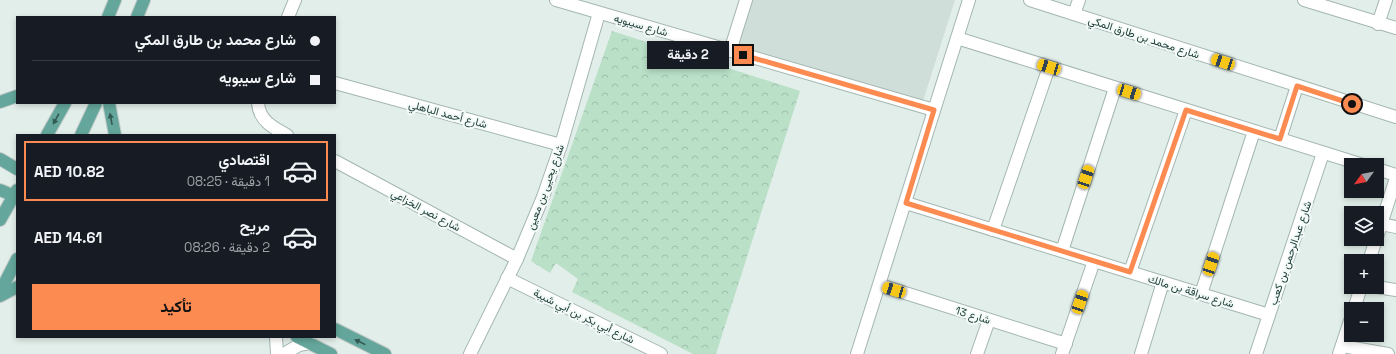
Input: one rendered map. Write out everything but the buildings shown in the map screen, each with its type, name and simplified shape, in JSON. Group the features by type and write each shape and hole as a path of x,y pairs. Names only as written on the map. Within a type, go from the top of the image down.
{"main road":[{"path":"108,16 115,0"},
{"path":"137,16 144,0"},
{"path":"0,102 16,96"},
{"path":"48,134 64,104"},
{"path":"81,134 96,104"},
{"path":"109,104 115,134"},
{"path":"0,159 16,168"},
{"path":"0,190 16,194 0,220"},
{"path":"0,292 16,261"},
{"path":"0,296 16,288"},
{"path":"336,330 385,354"},
{"path":"299,338 331,354"}],"street":[{"path":"288,16 295,0"},
{"name":"شارع سيبويه","path":"556,0 934,110"},
{"path":"730,51 746,0"},
{"path":"857,354 969,0"},
{"name":"شارع محمد بن طارق المكي","path":"1030,0 1396,117"},
{"path":"1074,14 1079,0"},
{"path":"1378,24 1386,0"},
{"path":"1307,1 1378,24 1396,28"},
{"name":"شارع يحيى بن معين","path":"469,353 517,259 543,197 561,144 599,13"},
{"path":"957,38 1344,159"},
{"path":"992,230 1049,67"},
{"name":"شارع أحمد الباهلي","path":"336,83 561,144"},
{"path":"1280,139 1297,86"},
{"path":"1062,251 1115,88"},
{"path":"258,104 260,114 264,120 270,126 285,134"},
{"path":"1130,272 1186,110"},
{"path":"1201,294 1254,131"},
{"name":"شارع عبدالرحمن بن كعب","path":"1256,354 1323,153"},
{"name":"شارع نصر الخزاعي","path":"336,162 517,259"},
{"path":"1384,172 1396,176 1384,214"},
{"name":"شارع سراقة بن مالك","path":"906,203 1269,315"},
{"path":"1384,225 1396,227"},
{"path":"1064,349 1094,261"},
{"name":"شارع أبي بكر بن أبي شيبة","path":"507,278 655,353"},
{"path":"1140,354 1163,282"},
{"name":"شارع 13","path":"880,285 989,320 1064,349"},
{"path":"1384,288 1396,290"},
{"path":"977,354 989,320"},
{"path":"276,338 277,354"},
{"path":"1344,340 1341,350 1388,354"},
{"path":"284,354 299,345 310,343"}],"shaded area":[{"path":"751,0 955,0 923,101 735,46"}],"green space":[{"path":"612,31 800,91 716,354 693,354 572,292 578,279 556,263 550,273 531,261"}],"route":[{"path":"743,55 934,110 906,203 1130,272 1186,110 1280,139 1297,86 1352,104"}]}
